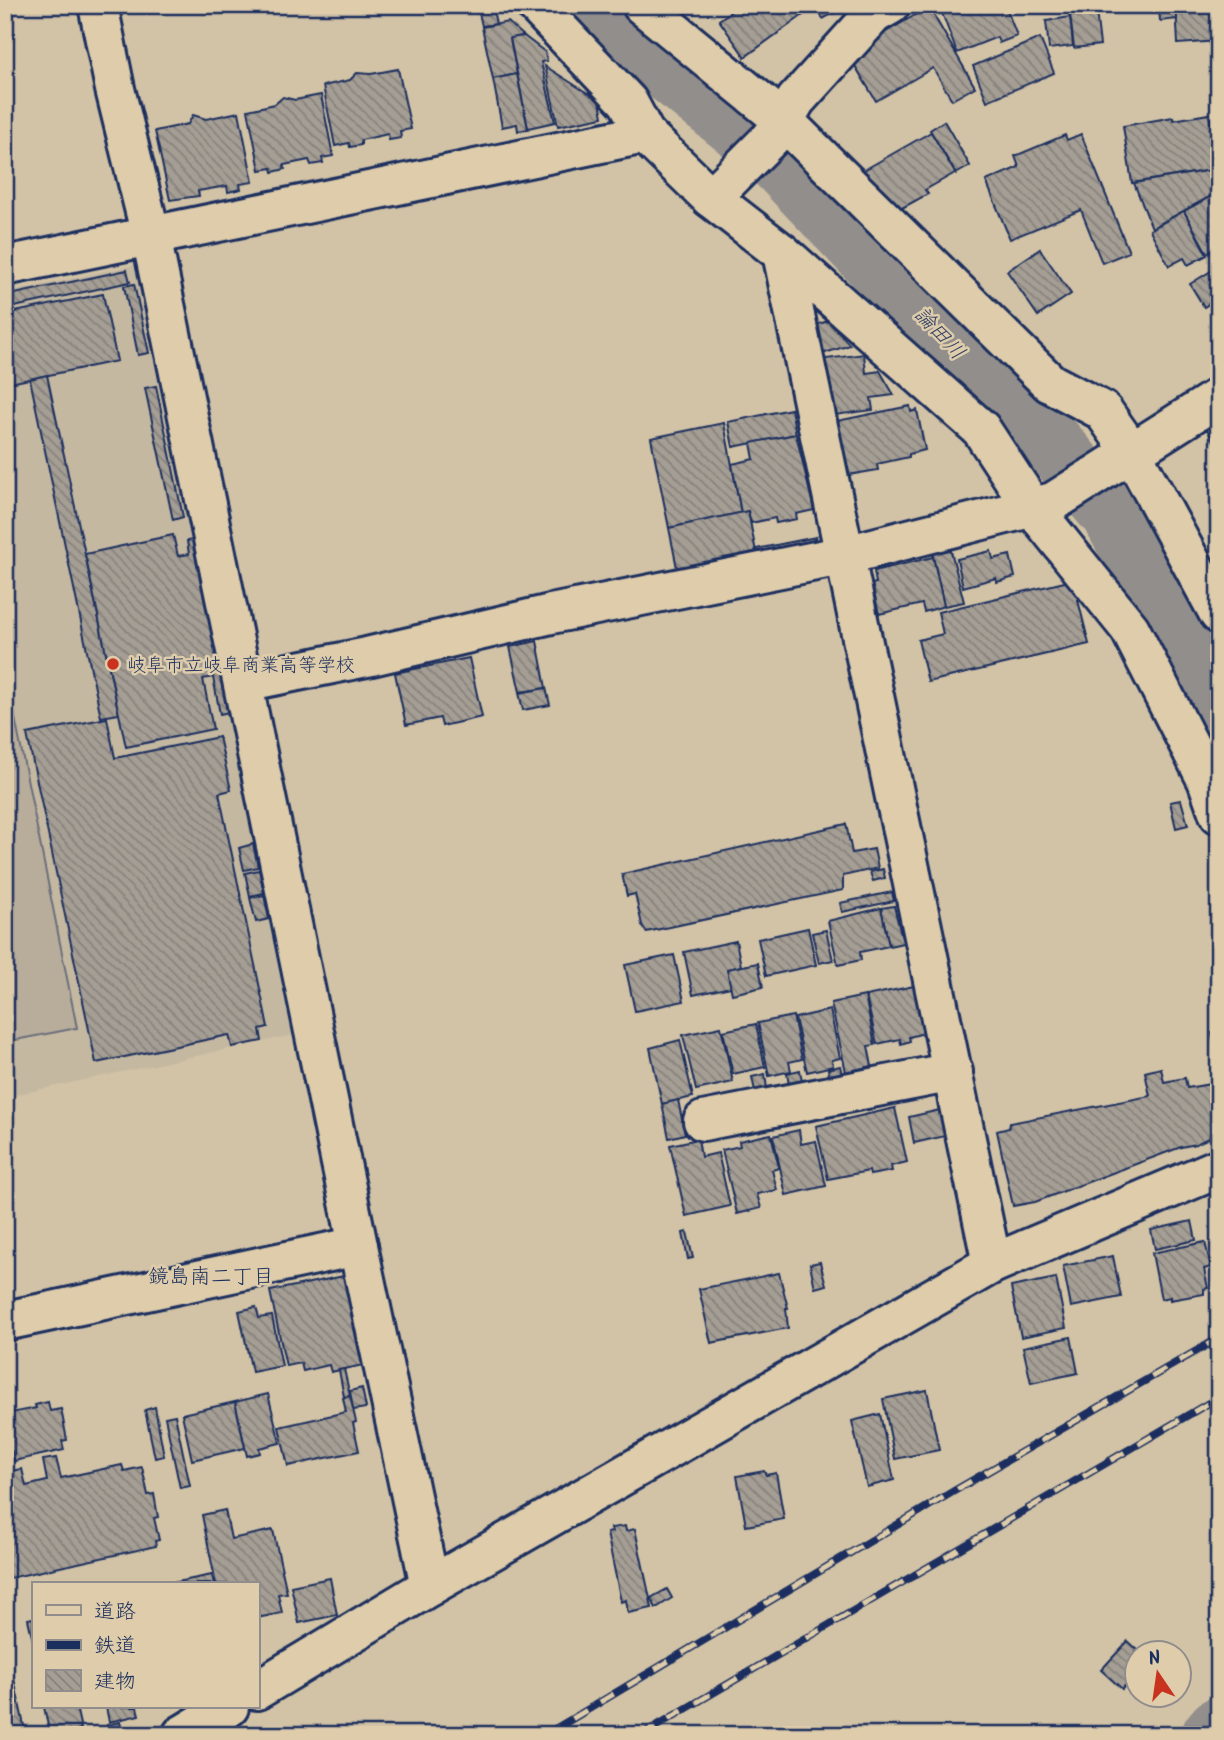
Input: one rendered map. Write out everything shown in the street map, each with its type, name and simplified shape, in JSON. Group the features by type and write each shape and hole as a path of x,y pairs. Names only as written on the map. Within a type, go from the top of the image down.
{"street":[{"path":"98,5 115,89 151,236 430,1586"},
{"path":"536,5 628,102 645,134 718,190 782,253 981,429 1043,505 1130,629 1207,780 1219,814"},
{"path":"642,5 781,126 1050,383 1103,411 1124,455 1219,614"},
{"path":"718,190 781,126 796,100 874,14 890,5"},
{"path":"5,266 645,134"},
{"path":"782,253 992,1264"},
{"path":"244,682 367,657 551,614 846,555 1043,505 1219,397"},
{"path":"703,1121 953,1072"},
{"path":"259,1689 430,1586 992,1264 1219,1167"},
{"path":"5,1321 358,1246"},
{"path":"182,1735 227,1708"}],"shaded area":[{"name":"岐阜市立岐阜商業高等学校","path":"139,264 298,1034 5,1097 5,293"},
{"path":"5,668 77,1028 5,1042"}],"building":[{"path":"492,5 496,24 482,26 478,9"},
{"path":"667,5 693,5 681,15"},
{"path":"740,5 807,5 810,10 745,57 719,20"},
{"path":"815,5 847,5 847,6 823,19"},
{"path":"939,5 1005,5 1017,36 999,43 997,37 957,53"},
{"path":"1176,5 1219,5 1219,41 1178,44"},
{"path":"929,7 975,87 952,100 933,68 876,101 848,54"},
{"path":"1176,7 1177,19 1160,21 1159,8"},
{"path":"1096,11 1100,45 1074,48 1070,14"},
{"path":"1070,17 1073,46 1049,49 1046,21"},
{"path":"508,22 524,36 510,38 517,74 493,79 482,27"},
{"path":"524,36 545,52 547,61 541,62 555,122 528,128 510,38"},
{"path":"1040,38 1054,73 987,101 973,66"},
{"path":"545,66 600,101 603,117 558,126"},
{"path":"398,69 411,129 400,131 401,138 389,140 388,134 361,140 361,145 350,147 349,143 335,146 323,86 350,80 357,73 371,74"},
{"path":"517,74 528,129 518,131 517,124 502,127 493,79"},
{"path":"321,95 333,156 322,158 323,163 311,165 309,160 284,165 285,169 273,172 272,168 260,170 248,110 275,104 283,97 295,100"},
{"path":"239,112 253,182 240,184 241,189 228,192 227,186 198,191 199,196 170,200 155,131 188,124 193,115 206,119"},
{"path":"1209,114 1218,169 1132,183 1123,126"},
{"path":"944,121 970,166 956,174 930,130"},
{"path":"931,132 955,173 925,190 928,194 902,208 857,174"},
{"path":"1081,134 1129,252 1102,263 1081,210 1010,239 986,181 1019,167 1015,156 1065,135 1067,140"},
{"path":"1218,169 1219,192 1152,228 1134,183"},
{"path":"1213,195 1219,205 1219,246 1207,253 1184,211"},
{"path":"1184,211 1207,255 1188,265 1184,258 1169,266 1150,230"},
{"path":"1040,249 1071,294 1038,316 1007,271"},
{"path":"1219,266 1219,297 1204,307 1190,284"},
{"path":"127,270 130,282 5,309 5,296"},
{"path":"134,284 149,353 138,355 124,286"},
{"path":"103,294 117,361 5,384 5,314"},
{"path":"828,321 850,345 822,354 813,326"},
{"path":"864,354 866,373 880,371 894,395 871,398 873,410 827,416 818,360"},
{"path":"47,375 119,714 101,717 30,379"},
{"path":"156,386 183,517 173,520 145,388"},
{"path":"910,406 911,412 917,410 925,450 909,454 909,457 877,464 878,470 848,475 837,421"},
{"path":"791,409 796,434 733,447 728,422"},
{"path":"1219,419 1219,450 1205,426"},
{"path":"724,423 741,513 669,528 651,438"},
{"path":"796,434 814,510 796,514 797,519 776,523 775,518 751,523 748,511 741,513 732,464 754,459 751,443"},
{"path":"748,511 757,557 678,573 669,528"},
{"path":"173,535 178,556 189,554 187,541 193,540 229,712 220,714 213,677 203,679 213,729 126,747 85,554"},
{"path":"816,537 810,546 757,557 756,549"},
{"path":"950,547 964,602 944,606 932,552"},
{"path":"991,551 993,559 1010,555 1015,577 997,582 996,578 963,587 957,559"},
{"path":"933,557 944,606 924,612 922,604 879,614 872,584 876,583 874,571"},
{"path":"1073,580 1089,644 928,682 918,640 943,634 938,612"},
{"path":"537,641 546,688 520,692 510,647"},
{"path":"469,658 482,717 442,726 440,718 406,725 395,673"},
{"path":"546,688 550,705 523,710 519,693"},
{"path":"107,718 115,758 219,737 231,790 219,793 268,1027 260,1029 262,1041 232,1047 229,1035 96,1063 27,734"},
{"path":"1181,800 1188,825 1176,828 1170,802"},
{"path":"846,824 852,853 874,849 878,868 843,876 843,890 646,932 635,894 627,896 622,874"},
{"path":"253,844 258,867 244,870 239,848"},
{"path":"883,869 885,878 873,881 870,872"},
{"path":"259,870 264,893 250,896 245,873"},
{"path":"892,892 894,901 842,912 840,903"},
{"path":"264,895 269,919 256,922 250,898"},
{"path":"894,906 903,943 889,946 881,908"},
{"path":"881,908 889,946 860,952 861,960 838,965 828,921"},
{"path":"808,928 816,965 766,976 758,939"},
{"path":"826,930 833,960 819,963 812,933"},
{"path":"736,941 741,966 727,969 731,987 693,995 684,952"},
{"path":"674,955 684,1001 635,1011 625,965"},
{"path":"758,963 763,987 732,994 727,969"},
{"path":"914,986 924,1033 909,1037 910,1041 901,1044 900,1039 877,1044 866,996"},
{"path":"865,996 875,1045 868,1046 872,1066 846,1072 831,1003"},
{"path":"830,1010 840,1058 832,1060 833,1066 807,1072 795,1018"},
{"path":"793,1016 802,1059 789,1062 791,1071 769,1076 758,1023"},
{"path":"756,1024 765,1067 733,1074 723,1031"},
{"path":"721,1027 733,1082 696,1090 683,1035"},
{"path":"1219,1032 1219,1069 1212,1033"},
{"path":"680,1040 693,1097 662,1104 650,1048"},
{"path":"840,1066 842,1074 829,1076 828,1069"},
{"path":"1161,1068 1164,1082 1185,1078 1187,1088 1216,1083 1219,1133 1196,1144 1181,1147 1035,1202 1013,1206 997,1131 1009,1128 1010,1123 1150,1096 1145,1072"},
{"path":"800,1070 802,1082 789,1085 787,1073"},
{"path":"765,1074 767,1089 755,1091 752,1077"},
{"path":"678,1100 685,1134 669,1138 662,1104"},
{"path":"895,1108 907,1162 891,1166 892,1171 870,1175 869,1171 828,1179 816,1126"},
{"path":"940,1110 945,1136 914,1143 909,1117"},
{"path":"799,1130 801,1144 816,1141 826,1186 786,1195 773,1136"},
{"path":"771,1134 779,1168 772,1170 777,1190 757,1194 761,1208 737,1214 722,1150 740,1146 739,1141"},
{"path":"698,1139 701,1157 718,1153 730,1206 686,1216 670,1145"},
{"path":"1192,1221 1196,1240 1155,1249 1151,1230"},
{"path":"687,1232 693,1258 688,1259 683,1233"},
{"path":"1205,1242 1211,1267 1204,1269 1208,1288 1204,1289 1204,1294 1161,1299 1152,1253"},
{"path":"1113,1256 1121,1297 1071,1307 1063,1266"},
{"path":"820,1262 826,1285 815,1288 810,1264"},
{"path":"779,1273 788,1308 788,1328 711,1343 699,1289"},
{"path":"344,1276 363,1365 331,1372 329,1365 303,1371 301,1363 286,1366 270,1291"},
{"path":"1056,1278 1066,1328 1021,1337 1011,1287"},
{"path":"256,1307 259,1318 272,1316 282,1366 252,1372 239,1311"},
{"path":"1071,1337 1078,1373 1031,1383 1023,1347"},
{"path":"344,1369 350,1396 344,1397 339,1370"},
{"path":"362,1388 366,1408 353,1410 350,1391"},
{"path":"927,1390 939,1450 895,1459 883,1399"},
{"path":"268,1394 280,1443 259,1448 260,1453 247,1456 235,1402"},
{"path":"350,1396 359,1451 288,1466 279,1427 346,1412 343,1398"},
{"path":"48,1402 50,1411 61,1409 67,1440 62,1441 64,1450 14,1461 12,1452 5,1454 5,1414 36,1408 35,1405"},
{"path":"235,1402 245,1448 192,1460 182,1414"},
{"path":"155,1407 164,1456 155,1458 145,1410"},
{"path":"880,1414 894,1480 867,1487 852,1421"},
{"path":"175,1415 190,1486 180,1488 165,1417"},
{"path":"56,1458 61,1478 122,1465 124,1471 142,1467 148,1495 154,1494 158,1517 154,1518 159,1540 155,1541 156,1546 5,1579 5,1490 14,1488 10,1471 22,1469 26,1486 47,1481 43,1460"},
{"path":"764,1471 766,1475 776,1473 784,1519 746,1526 737,1476"},
{"path":"225,1510 231,1539 273,1530 287,1593 278,1594 282,1613 259,1618 259,1582 216,1582 202,1515"},
{"path":"625,1526 626,1531 635,1529 652,1608 628,1613 626,1600 621,1602 607,1533 612,1532 611,1528"},
{"path":"212,1575 214,1582 177,1582"},
{"path":"330,1578 337,1615 299,1623 291,1586"},
{"path":"667,1589 672,1598 656,1608 651,1598"},
{"path":"32,1618 32,1637 28,1619"},
{"path":"6,1642 26,1735 5,1735"},
{"path":"1122,1647 1122,1689 1101,1670"},
{"path":"44,1708 76,1708 81,1729 73,1731 74,1735 50,1735"},
{"path":"106,1708 137,1708 139,1715 109,1722"},
{"path":"120,1722 123,1735 110,1735 107,1725"}],"waterway":[{"name":"論田川","path":"585,5 766,149 977,371 1039,428 1113,515 1188,654 1219,723"},
{"name":"論田川","path":"1213,1735 1219,1728"}],"railway":[{"path":"545,1735 954,1491 1219,1338"},
{"path":"641,1735 1219,1397"}],"place":[{"name":"岐阜市立岐阜商業高等学校","path":"113,664"}],"district":[{"name":"鏡島南二丁目","path":"211,1276"}]}
